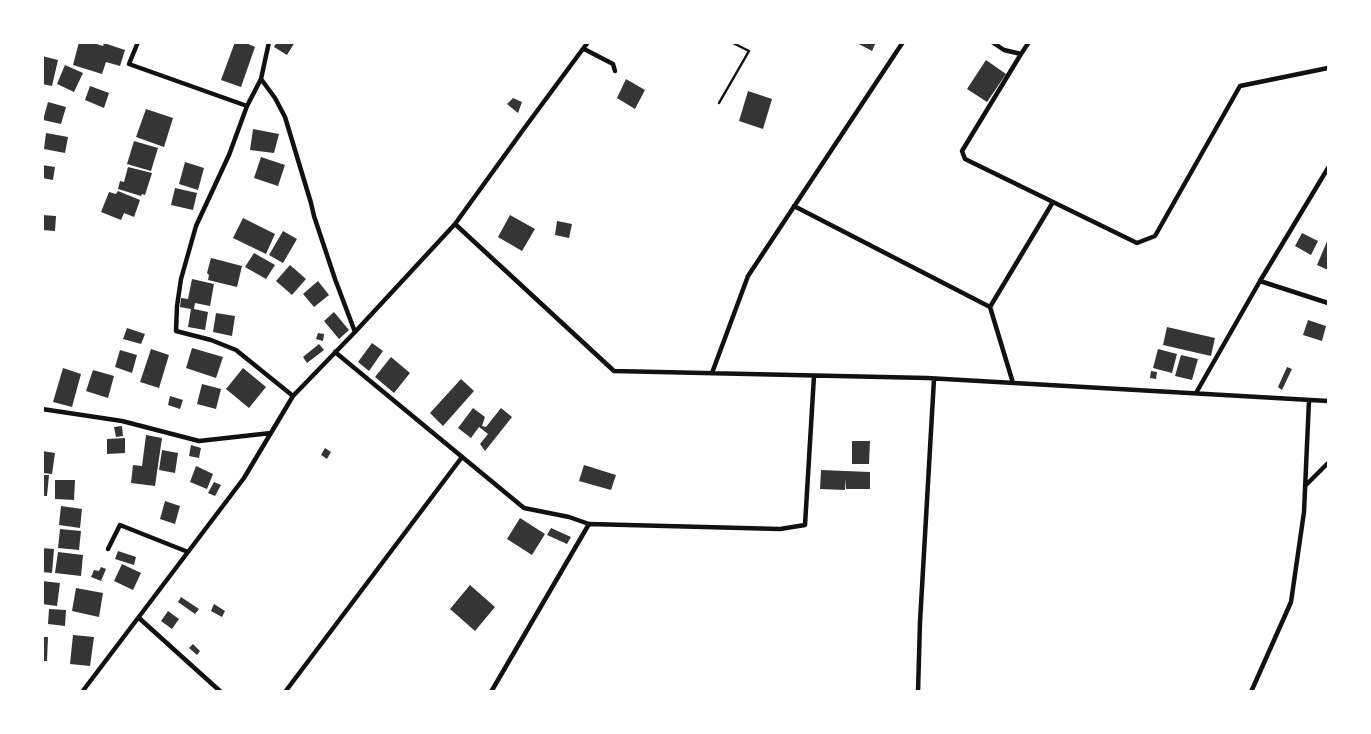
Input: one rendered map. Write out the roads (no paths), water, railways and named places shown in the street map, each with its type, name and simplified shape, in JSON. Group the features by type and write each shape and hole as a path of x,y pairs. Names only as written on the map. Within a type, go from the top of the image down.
{"street":[{"path":"138,42 129,64 247,106"},
{"path":"269,42 261,79 247,106 229,155 196,226 182,279 177,306 176,331 211,340 236,350 293,396"},
{"path":"82,692 244,478 293,396 455,224 588,42"},
{"path":"712,373 748,276 903,42"},
{"path":"992,42 1004,50 1021,54"},
{"path":"1029,42 962,151 965,159 1137,243 1155,236 1240,86 1328,68"},
{"path":"584,49 613,64 614,71"},
{"path":"261,79 275,98 285,117 314,216 355,332"},
{"path":"1196,393 1260,282 1326,177 1328,168"},
{"path":"990,307 1053,202"},
{"path":"794,206 990,307 1013,383"},
{"path":"455,224 614,371 934,379 1328,401"},
{"path":"1260,282 1328,302"},
{"path":"335,352 524,508 569,516 589,524 780,530 805,525 814,376"},
{"path":"918,692 920,622 934,379"},
{"path":"1251,692 1291,602 1304,512 1308,400"},
{"path":"42,409 122,421 199,442 271,433"},
{"path":"285,692 462,457"},
{"path":"1305,486 1328,463"},
{"path":"491,692 589,524"},
{"path":"108,549 120,525 188,552"},
{"path":"138,618 221,692"}],"lane":[{"path":"719,103 749,51 731,42"}]}
